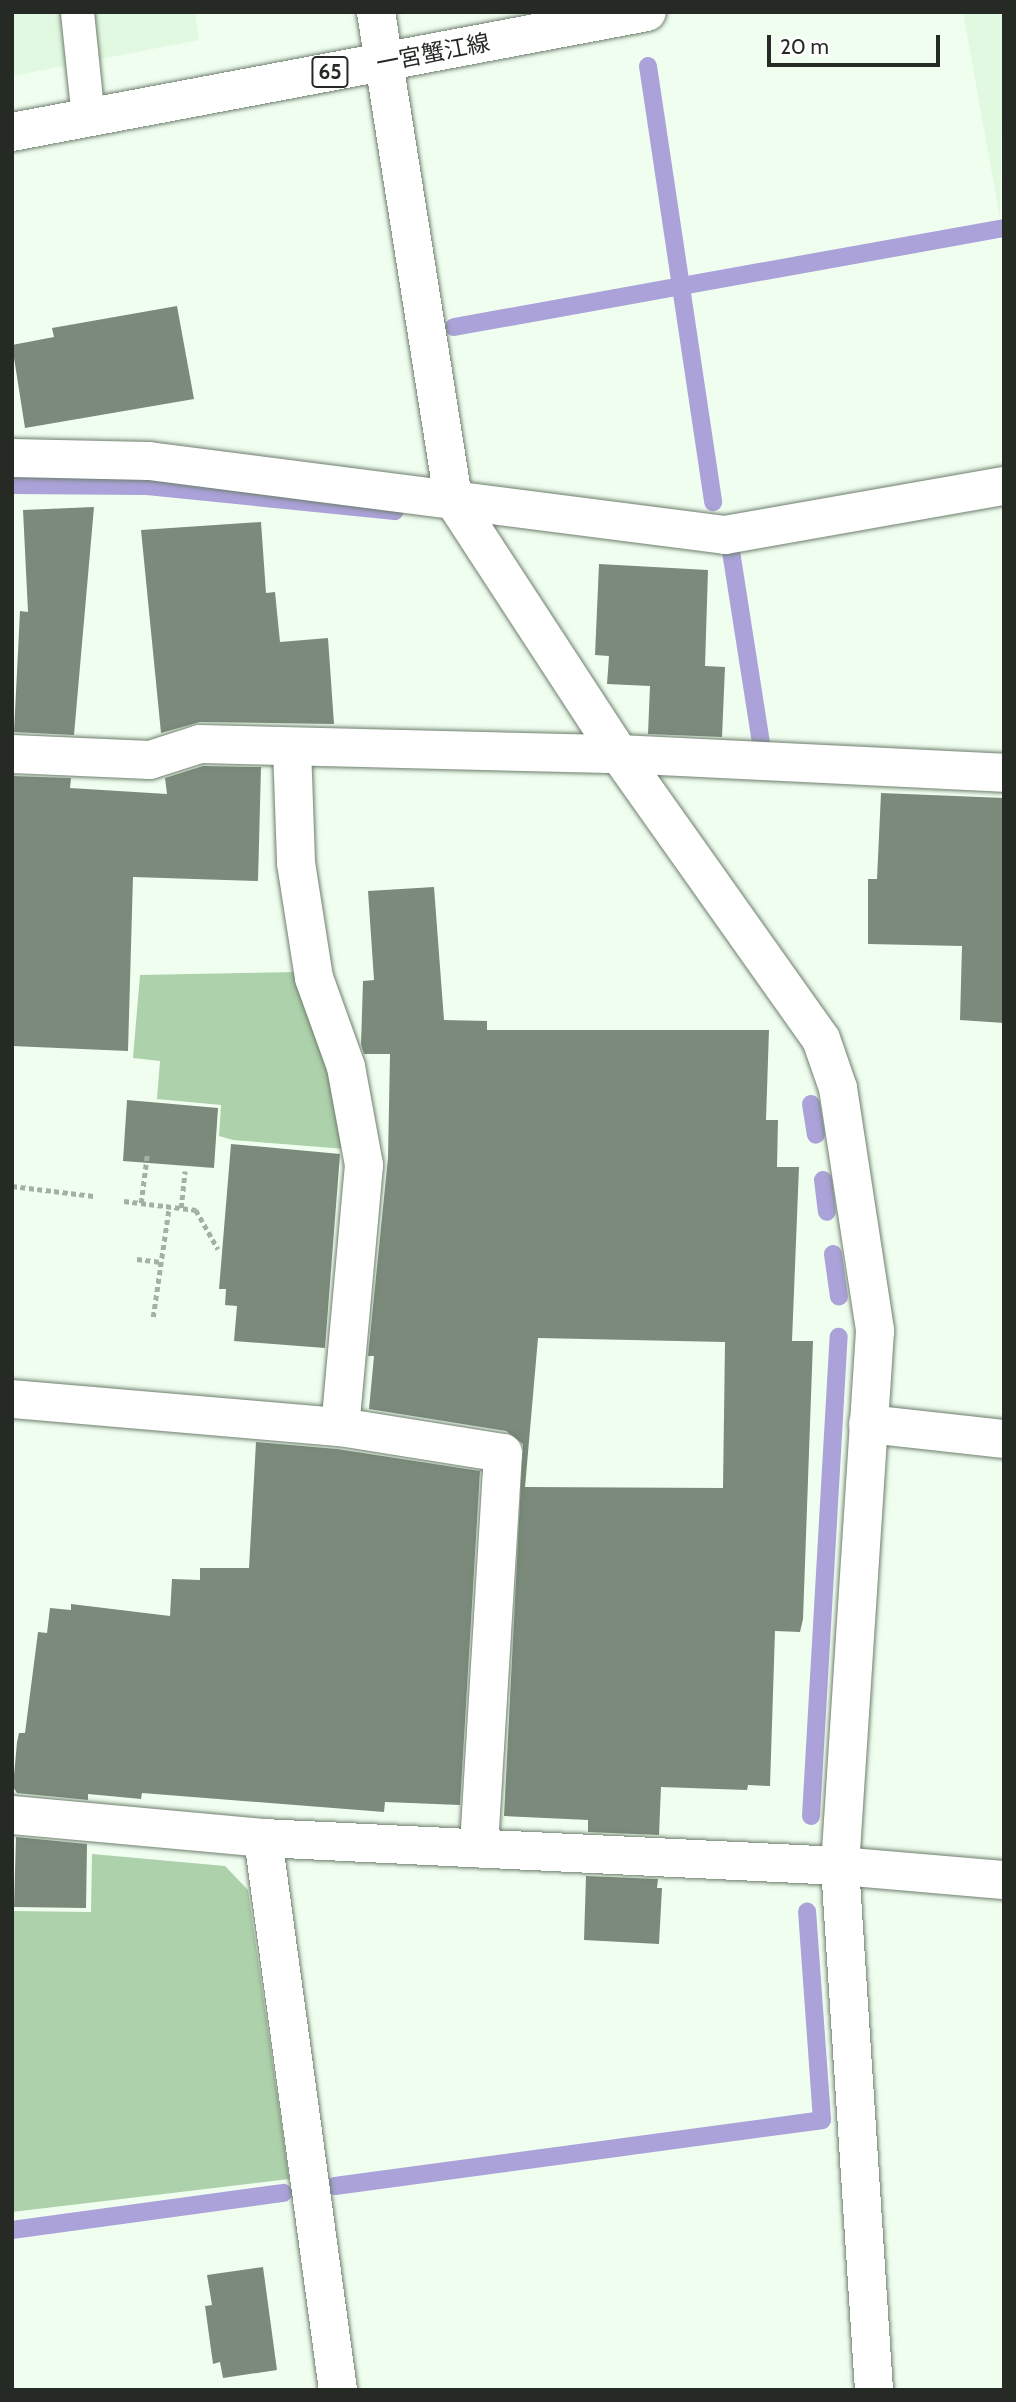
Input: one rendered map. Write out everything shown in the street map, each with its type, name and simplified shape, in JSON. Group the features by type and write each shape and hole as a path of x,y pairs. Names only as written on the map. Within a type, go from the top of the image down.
{"street":[{"path":"376,12 453,499 619,754 821,1039 838,1088 874,1331 840,1866 874,2390"},
{"name":"一宮蟹江線","path":"12,132 647,12"},
{"path":"12,458 149,461 724,535 1004,486"},
{"path":"12,754 150,760 200,744 619,754 1004,773"},
{"path":"292,747 296,863 314,978 346,1067 364,1165 340,1427"},
{"path":"12,1399 340,1427 503,1453 479,1848"},
{"path":"867,1424 1004,1439"},
{"path":"12,1815 263,1838 840,1866 1004,1880"},
{"path":"263,1838 338,2390"}],"lane":[{"path":"77,12 88,118"}],"path":[{"path":"141,1203 147,1155"},
{"path":"181,1208 185,1171"},
{"path":"12,1186 93,1196"},
{"path":"124,1200 196,1210 218,1249"},
{"path":"153,1317 169,1206"},
{"path":"137,1259 161,1262"}],"shaded area":[{"path":"12,12 195,12 199,40 12,76"},
{"path":"963,12 1004,12 1000,218"},
{"path":"300,972 332,1071 346,1149 233,1140 219,1136 221,1105 157,1099 160,1061 133,1058 140,975"},
{"path":"92,1854 225,1866 248,1890 289,2179 12,2212 12,1911 91,1912"}],"building":[{"path":"177,306 194,399 25,428 12,345 54,337 52,328"},
{"path":"94,507 74,735 14,732 20,611 28,612 23,510"},
{"path":"261,522 266,593 275,592 280,642 328,638 334,724 200,722 161,733 141,530"},
{"path":"599,564 708,570 705,666 725,667 722,737 648,734 650,686 607,684 609,656 595,655"},
{"path":"203,766 261,767 258,881 133,877 128,1051 12,1046 12,776 71,778 70,788 167,794 165,778"},
{"path":"881,793 1004,798 1004,1023 960,1020 962,946 868,944 868,879 877,879"},
{"path":"434,887 444,1020 487,1021 487,1030 769,1030 766,1120 778,1120 777,1167 799,1167 792,1341 813,1341 803,1619 800,1632 775,1631 770,1786 748,1785 747,1790 661,1787 659,1835 588,1832 588,1820 504,1816 523,1444 506,1431 369,1409 374,1356 368,1356 388,1158 390,1054 364,1054 361,1045 363,981 374,980 368,891","holes":["538,1338 725,1342 723,1488 525,1487"]},
{"path":"127,1100 218,1108 214,1168 123,1161"},
{"path":"231,1144 340,1154 325,1348 234,1341 237,1306 225,1305 226,1289 219,1289"},
{"path":"256,1442 337,1449 480,1471 460,1805 385,1802 384,1812 142,1793 141,1799 88,1794 88,1800 17,1793 13,1787 17,1742 19,1733 25,1733 38,1632 47,1633 50,1608 71,1610 71,1604 170,1616 172,1579 200,1580 200,1568 249,1568"},
{"path":"16,1837 87,1844 86,1908 14,1907"},
{"path":"586,1876 658,1879 657,1888 662,1888 659,1944 584,1940"},
{"path":"263,2267 277,2370 223,2378 220,2362 213,2364 205,2306 212,2305 207,2275"}],"waterway":[{"path":"648,66 713,502"},
{"path":"454,327 1004,228"},
{"path":"12,485 147,486 395,511"},
{"path":"730,545 761,742"},
{"path":"811,1104 816,1135"},
{"path":"823,1180 827,1212"},
{"path":"833,1254 839,1297"},
{"path":"811,1816 839,1337"},
{"path":"335,2186 822,2120 807,1912"},
{"path":"12,2230 283,2193"}]}
